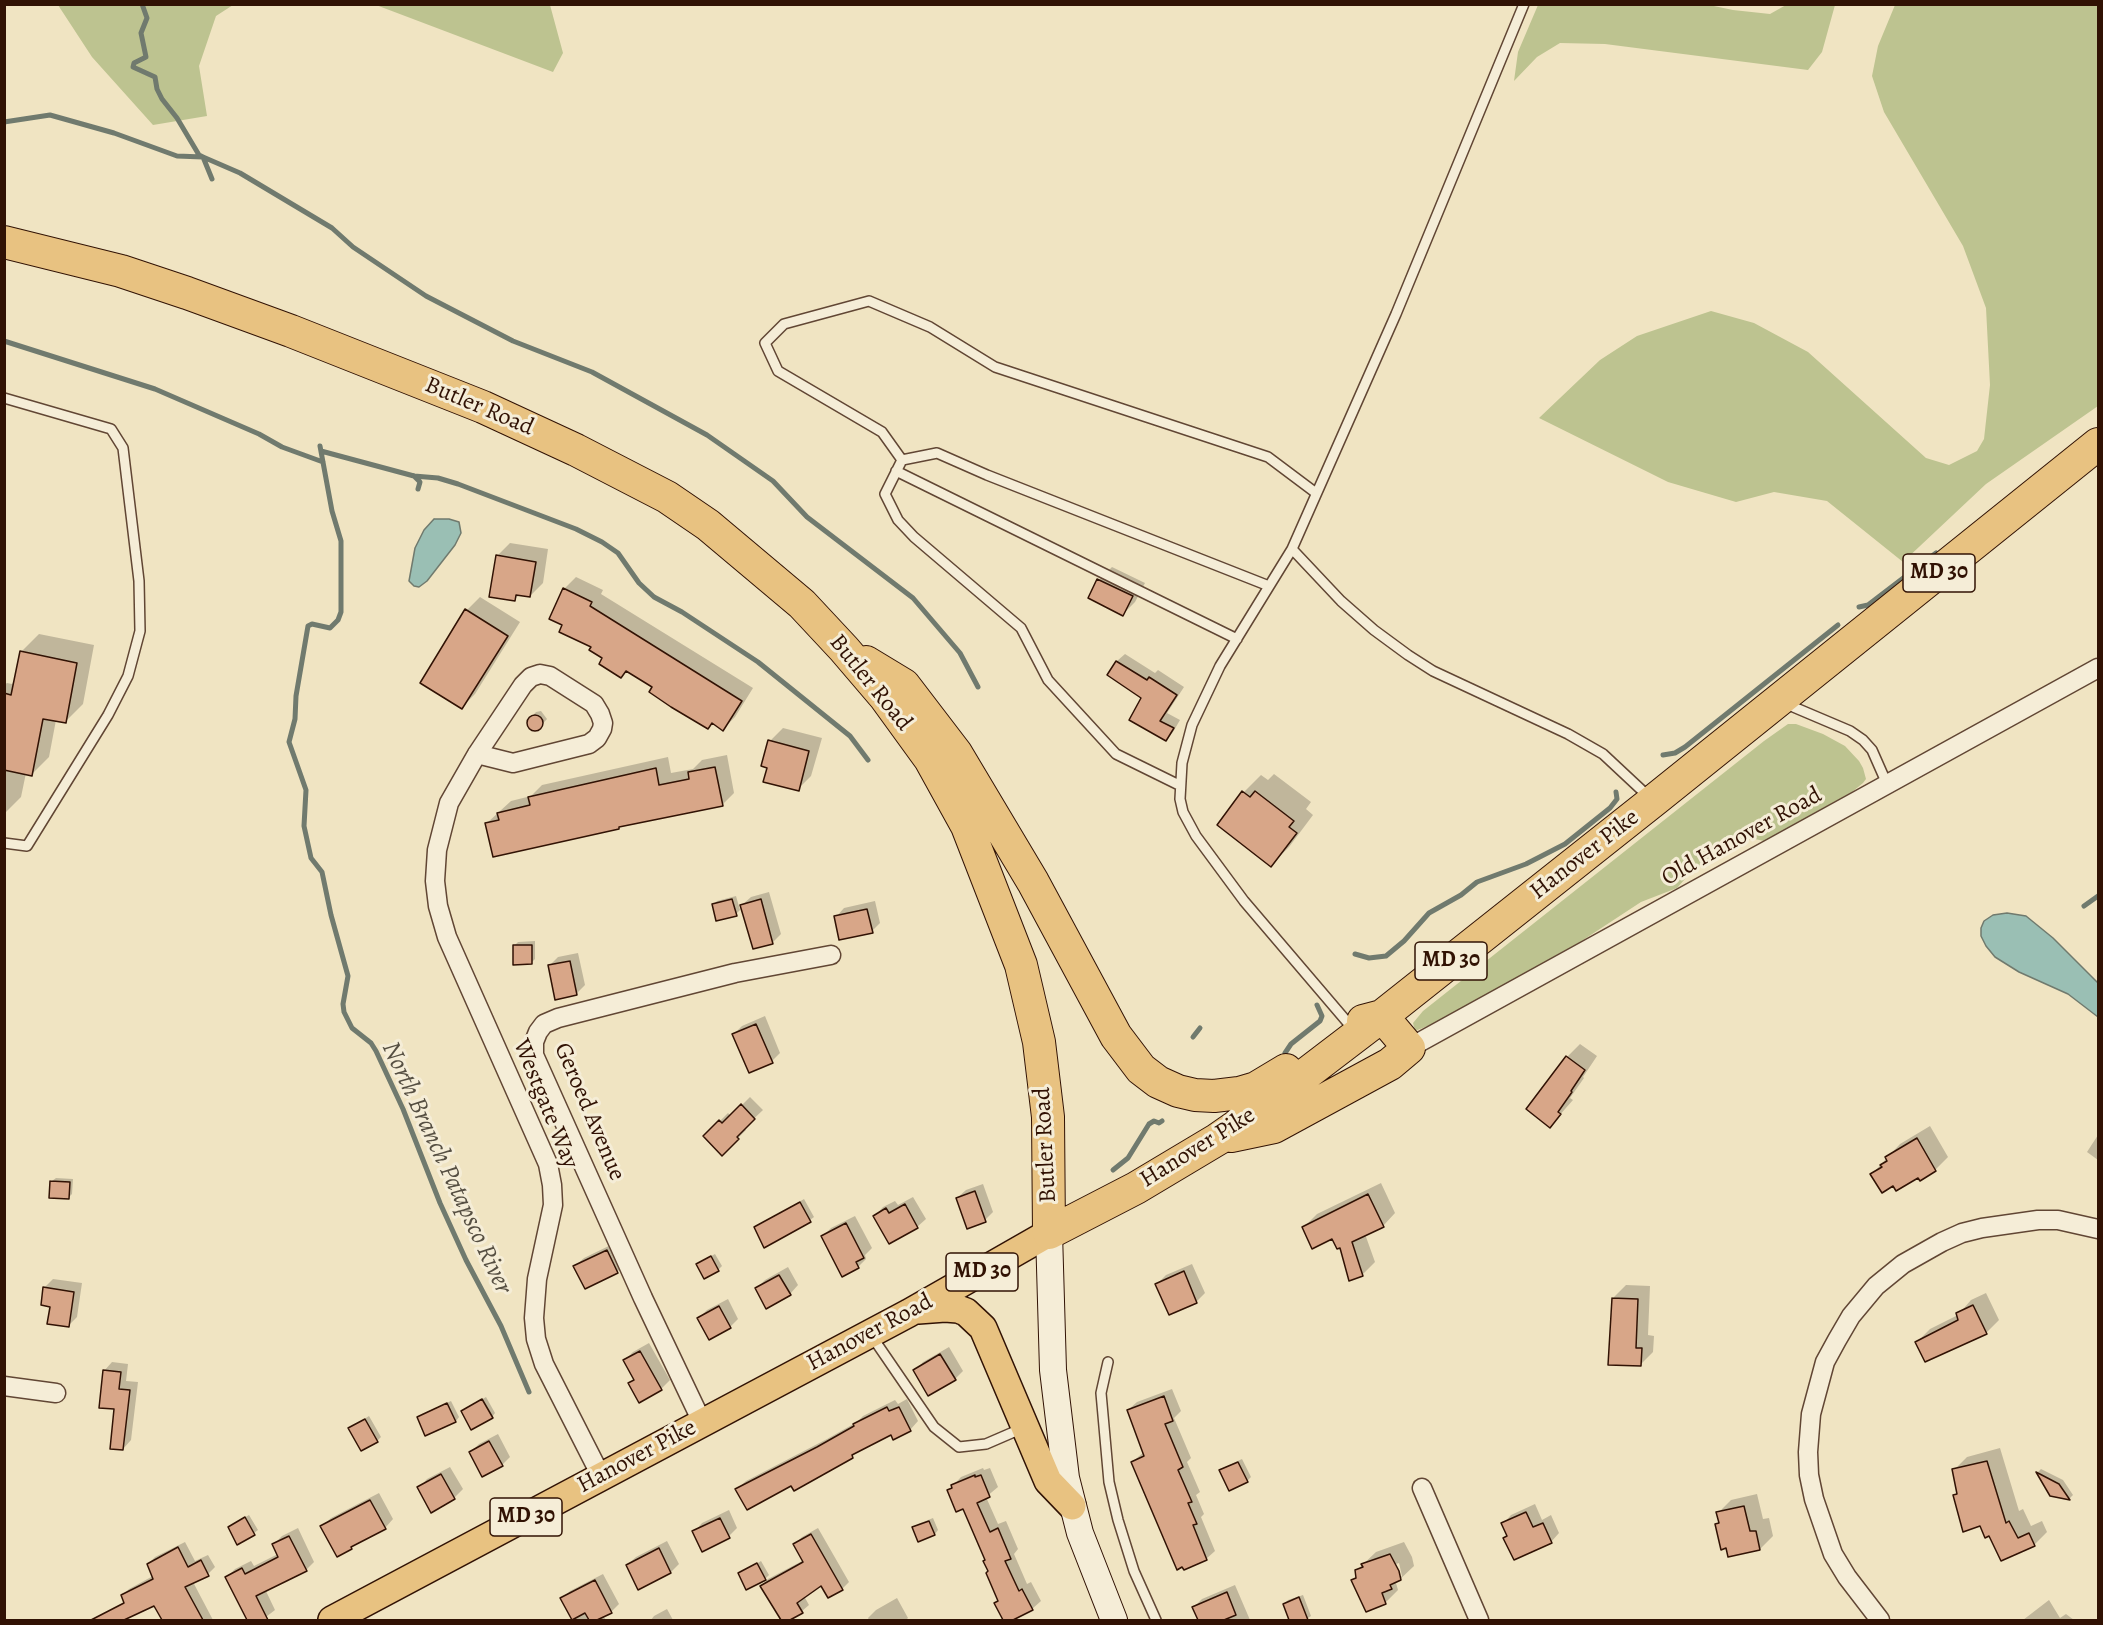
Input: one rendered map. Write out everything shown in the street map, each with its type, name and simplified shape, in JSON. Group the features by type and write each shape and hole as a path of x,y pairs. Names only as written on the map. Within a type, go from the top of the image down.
{"highway":[{"name":"Butler Road","path":"4,242 121,271 226,307 483,407 576,450 667,497 708,525 790,592 844,649 885,697 930,759 962,816 1021,965 1039,1042 1048,1117 1049,1233"},
{"name":"Hanover Pike","path":"1382,1016 2098,444"},
{"path":"844,649 904,685 956,753 1033,882 1116,1036 1141,1069 1158,1082 1178,1091 1196,1095 1214,1096 1256,1088 1353,1030 1382,1016 1409,1048 1390,1064 1274,1127 1218,1139"},
{"name":"Hanover Pike","path":"1049,1233 1136,1188 1218,1139 1353,1030"}],"main road":[{"name":"Hanover Road","path":"711,1418 914,1310 1049,1233"},
{"name":"Butler Road","path":"1049,1233 1053,1370 1064,1467 1072,1506 1108,1619"},
{"path":"914,1310 958,1309 966,1312 983,1328 1048,1481 1072,1506"},
{"name":"Hanover Pike","path":"332,1620 711,1418"}],"street":[{"name":"Old Hanover Road","path":"1409,1048 2098,668"},
{"name":"Westgate Way","path":"477,754 513,763 590,744 597,738 603,723 594,704 550,676 540,674 531,677 523,685 477,754 449,803 437,850 435,881 438,906 447,937 548,1164 554,1205 537,1279 534,1318 536,1339 544,1364 601,1476"},
{"name":"Geroed Avenue","path":"711,1418 643,1298 534,1054 534,1042 544,1024 558,1018 735,973 831,955"},
{"path":"1880,1620 1847,1577 1833,1554 1814,1499 1809,1475 1811,1414 1825,1362 1837,1340 1851,1317 1876,1286 1922,1252 1952,1237 1982,1228 2038,1220 2058,1220 2098,1229"},
{"path":"4,1386 56,1393"},
{"path":"1422,1488 1479,1620"}],"lane":[{"path":"1353,1030 1251,910 1196,836 1183,812 1179,785 1182,763 1192,725 1220,666 1292,549 1396,314 1524,4"},
{"path":"902,460 882,432 778,371 765,343 784,324 869,301 930,327 994,367 1268,457 1316,493"},
{"path":"4,398 111,429 123,448 139,581 140,631 128,676 108,715 27,846 4,843"},
{"path":"902,460 937,453 987,476 1269,586"},
{"path":"902,460 885,494 898,520 914,537 1021,628 1048,680 1116,754 1179,785"},
{"path":"896,471 1237,639"},
{"path":"1292,549 1341,601 1374,630 1408,655 1433,671 1568,734 1603,754 1653,801"},
{"path":"1779,701 1850,731 1863,740 1872,750 1887,784"},
{"path":"870,1334 934,1427 959,1447 986,1444 1025,1427"},
{"path":"1108,1362 1101,1394 1109,1482 1134,1571 1156,1620"}],"green space":[{"path":"58,5 233,5 216,16 199,66 207,116 153,125 92,57"},
{"path":"376,5 550,5 563,53 553,72"},
{"path":"1538,5 1709,5 1770,14 1786,5 1835,5 1822,52 1808,70 1605,44 1560,43 1537,57 1514,81 1518,52"},
{"path":"1895,5 2098,5 2098,406 1986,484 1903,562 1827,501 1774,492 1736,502 1668,482 1539,418 1600,360 1637,336 1711,311 1754,323 1808,352 1926,458 1949,465 1977,451 1984,439 1990,385 1986,308 1963,246 1884,112 1872,76 1878,46"},
{"path":"1788,724 1796,724 1823,734 1845,746 1859,761 1866,779 1852,792 1764,841 1746,840 1741,847 1721,854 1692,871 1677,888 1641,902 1580,942 1435,1023 1415,1031 1413,1023 1423,1011"}],"water":[{"path":"434,519 459,522 461,533 455,545 427,581 419,587 414,586 409,581 415,548 424,530"},
{"path":"2007,913 2026,916 2053,938 2098,983 2098,1017 2068,994 2019,972 1995,957 1981,936 1981,928 1984,921 1993,915"}],"building":[{"path":"496,555 536,562 530,597 516,595 515,601 489,597"},
{"path":"1097,579 1133,596 1123,616 1088,598"},
{"path":"563,588 592,602 590,606 742,701 723,731 712,723 708,729 671,707 649,692 652,687 626,671 621,678 599,664 602,658 589,650 591,647 559,632 562,625 549,619"},
{"path":"465,609 508,636 462,709 420,683"},
{"path":"20,651 77,663 66,723 43,719 32,776 4,770 4,693 11,695"},
{"path":"1116,661 1147,680 1149,677 1177,695 1160,721 1174,728 1166,741 1129,720 1141,698 1107,675"},
{"path":"532,715 538,715 543,723 541,729 532,731 527,726 527,720"},
{"path":"768,740 809,751 799,791 763,782 767,768 761,766"},
{"path":"715,767 723,806 619,827 619,829 493,857 485,823 499,820 497,813 530,805 528,797 656,768 659,785 689,779 688,772"},
{"path":"1242,791 1250,797 1255,791 1294,821 1289,827 1297,833 1271,867 1217,825"},
{"path":"732,899 737,916 716,921 712,904"},
{"path":"761,899 773,944 753,949 740,905"},
{"path":"867,909 873,933 839,940 834,916"},
{"path":"513,945 532,945 532,964 513,965"},
{"path":"570,961 577,995 555,1000 548,965"},
{"path":"756,1024 773,1063 749,1073 732,1034"},
{"path":"1566,1056 1585,1070 1558,1112 1561,1114 1550,1128 1526,1109"},
{"path":"741,1104 755,1119 722,1156 703,1136 719,1120 722,1123"},
{"path":"1917,1138 1936,1171 1896,1191 1893,1186 1882,1193 1870,1174 1882,1167 1880,1165 1887,1161 1885,1157"},
{"path":"50,1181 70,1182 69,1199 49,1198"},
{"path":"975,1191 986,1222 967,1229 956,1198"},
{"path":"1368,1194 1384,1227 1352,1242 1363,1276 1349,1281 1340,1248 1337,1249 1332,1239 1312,1249 1302,1227"},
{"path":"800,1202 811,1222 764,1248 754,1227"},
{"path":"905,1204 918,1228 889,1244 873,1216 886,1208 889,1213"},
{"path":"846,1223 864,1258 856,1262 859,1268 842,1277 821,1236"},
{"path":"607,1250 618,1273 585,1289 573,1266"},
{"path":"711,1256 719,1271 704,1279 696,1264"},
{"path":"1184,1271 1197,1303 1169,1315 1155,1284"},
{"path":"779,1275 791,1295 766,1309 755,1288"},
{"path":"43,1287 74,1292 69,1327 47,1324 50,1307 41,1305"},
{"path":"1612,1298 1638,1299 1636,1348 1642,1348 1641,1366 1608,1365"},
{"path":"1973,1305 1987,1334 1925,1362 1915,1342 1958,1320 1956,1313"},
{"path":"719,1306 731,1328 709,1340 697,1318"},
{"path":"640,1351 662,1390 639,1403 628,1383 634,1380 623,1360"},
{"path":"940,1354 956,1380 928,1396 913,1370"},
{"path":"103,1370 121,1372 119,1389 130,1390 123,1450 110,1449 114,1409 99,1408"},
{"path":"1164,1396 1173,1421 1165,1424 1183,1467 1178,1470 1192,1502 1188,1503 1197,1524 1193,1525 1207,1560 1184,1570 1182,1567 1177,1570 1131,1462 1144,1456 1127,1410"},
{"path":"482,1399 493,1418 471,1430 461,1411"},
{"path":"447,1403 456,1422 425,1436 417,1417"},
{"path":"887,1407 889,1411 899,1407 911,1431 893,1440 891,1435 852,1455 853,1458 794,1491 791,1486 747,1510 735,1489 817,1447 854,1426 853,1424"},
{"path":"365,1419 378,1442 361,1451 348,1428"},
{"path":"489,1441 503,1466 482,1477 469,1452"},
{"path":"1987,1461 2006,1523 2009,1521 2018,1538 2029,1533 2035,1546 2001,1561 1989,1536 1985,1538 1980,1526 1963,1532 1953,1495 1957,1494 1952,1469"},
{"path":"1238,1462 1248,1482 1229,1491 1219,1470"},
{"path":"2036,1472 2059,1484 2070,1500 2050,1496"},
{"path":"441,1474 455,1499 431,1513 417,1487"},
{"path":"975,1475 975,1477 981,1475 990,1497 977,1503 990,1532 998,1528 1011,1559 1005,1561 1019,1591 1022,1589 1033,1610 1013,1620 1003,1620 994,1603 998,1601 986,1573 988,1571 983,1561 985,1560 963,1509 956,1512 947,1490 952,1488 951,1485"},
{"path":"370,1500 386,1529 337,1557 320,1526"},
{"path":"1744,1506 1750,1531 1756,1531 1760,1550 1728,1557 1726,1548 1721,1550 1715,1524 1719,1523 1716,1512"},
{"path":"1526,1512 1533,1527 1543,1523 1552,1543 1514,1560 1503,1538 1507,1536 1501,1523"},
{"path":"245,1517 255,1535 237,1545 228,1527"},
{"path":"720,1518 730,1538 702,1552 692,1531"},
{"path":"929,1521 935,1535 918,1542 912,1527"},
{"path":"811,1534 843,1590 828,1598 821,1586 797,1603 803,1613 790,1620 781,1620 760,1586 803,1562 793,1544"},
{"path":"289,1536 307,1571 256,1596 268,1620 247,1620 225,1577 242,1568 245,1574 278,1557 272,1544"},
{"path":"178,1547 188,1567 201,1560 209,1576 185,1587 203,1620 162,1620 154,1606 124,1620 91,1620 124,1603 121,1595 153,1579 147,1564"},
{"path":"659,1548 671,1573 638,1590 626,1565"},
{"path":"1390,1554 1401,1580 1390,1585 1392,1589 1382,1593 1386,1604 1366,1612 1351,1580 1356,1578 1355,1570 1363,1567 1361,1564"},
{"path":"757,1563 766,1580 746,1590 738,1573"},
{"path":"595,1580 612,1613 597,1620 589,1620 585,1613 572,1620 560,1598"},
{"path":"1227,1592 1236,1615 1224,1620 1198,1620 1192,1607"},
{"path":"1299,1597 1308,1620 1289,1620 1283,1604"}],"waterway":[{"name":"North Branch Patapsco River","path":"142,4 147,18 141,33 146,57 134,63 133,67 155,77 162,99 177,118 199,155 203,157 212,179"},
{"path":"4,122 50,115 114,133 177,156 203,157 240,173 332,228 353,247 426,296 513,341 592,372 707,435 773,481 807,517 913,598 960,653 978,687"},
{"path":"4,341 155,389 259,434 282,447 323,462"},
{"name":"North Branch Patapsco River","path":"320,446 332,511 341,541 341,612 338,620 330,628 312,624 308,626 296,696 295,719 289,742 306,790 304,826 311,858 322,872 348,976 343,1004 344,1012 352,1028 371,1043 376,1051 403,1109 440,1203 466,1260 501,1326 529,1392"},
{"path":"321,451 414,476 438,478 458,484 576,529 602,542 618,553 639,583 654,597 682,612 758,662 850,736 868,760"},
{"path":"414,476 420,482 418,489"},
{"path":"1859,607 1868,605 1936,553"},
{"path":"1663,755 1675,753 1685,747 1838,625"},
{"path":"1355,954 1369,958 1386,956 1404,941 1429,913 1461,895 1477,882 1526,864 1565,844 1610,808 1617,799 1616,792"},
{"path":"2084,906 2098,896"},
{"path":"1285,1053 1291,1044 1320,1021 1322,1016 1317,1005"},
{"path":"1193,1037 1200,1028"},
{"path":"1113,1170 1128,1158 1149,1124 1162,1121"}]}
